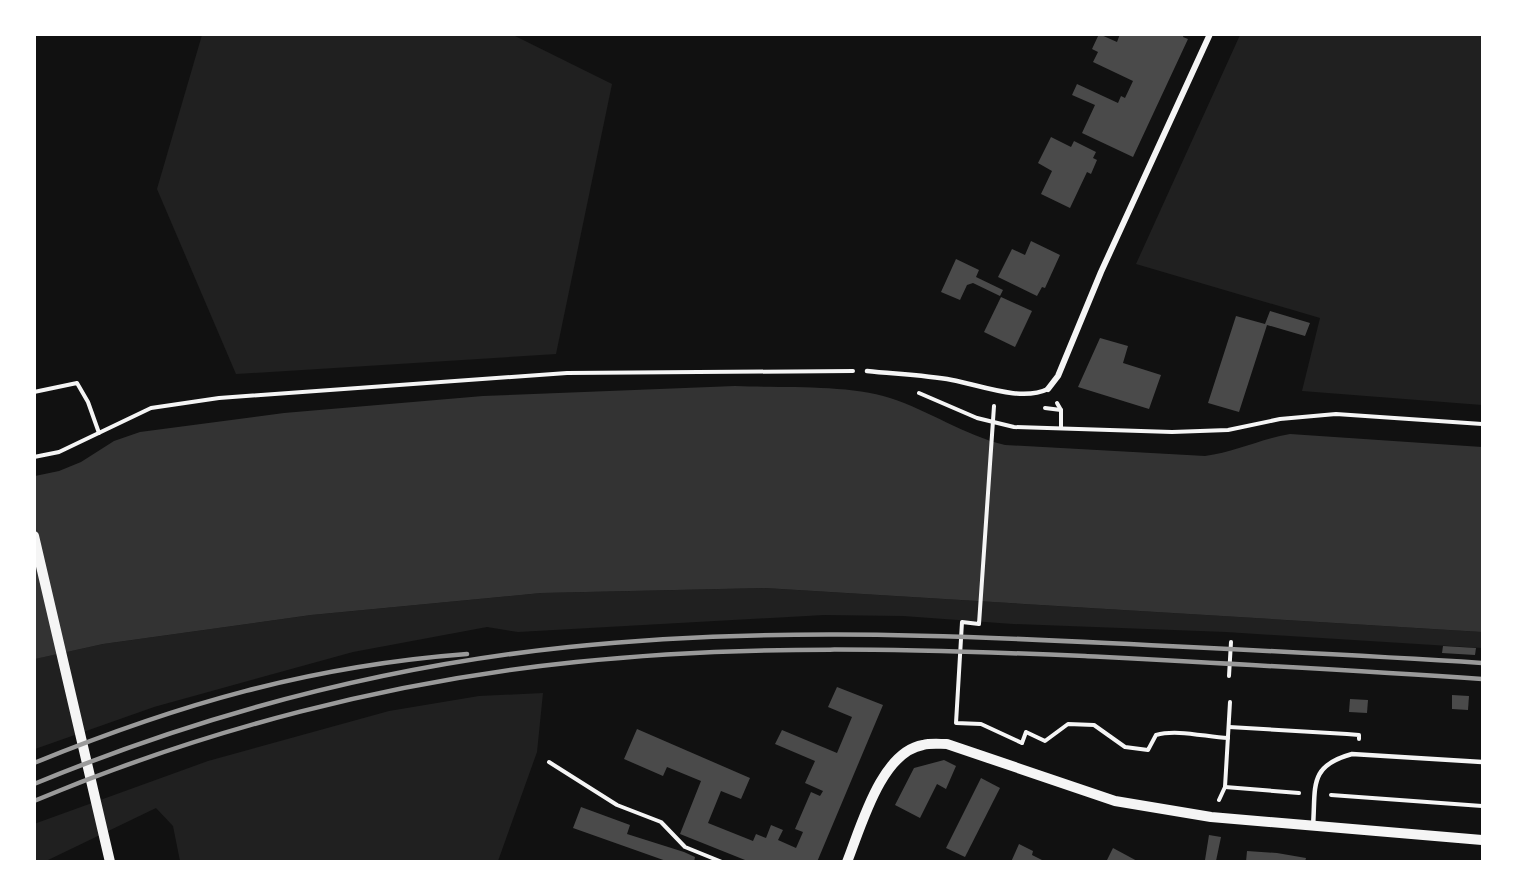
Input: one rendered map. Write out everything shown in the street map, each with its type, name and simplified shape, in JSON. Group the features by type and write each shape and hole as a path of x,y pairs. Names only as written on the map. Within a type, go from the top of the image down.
{"street":[{"path":"1048,389 1058,375 1101,272 1210,34"},
{"path":"34,536 110,861"},
{"path":"847,861 882,777 900,756 922,745 946,744 1115,801 1211,817 1482,840"}],"lane":[{"path":"867,371 950,379 999,390 1038,394 1048,389"},
{"path":"1313,826 1317,774 1331,760 1360,755 1482,762"}],"path":[{"path":"34,457 59,452 151,408 219,398 567,373 867,371"},
{"path":"34,392 77,383 88,402 99,433"},
{"path":"1048,389 1061,410 1061,428"},
{"path":"911,390 977,418 1014,427 1173,432 1228,430 1280,418 1336,414 1482,424"},
{"path":"994,402 979,624 962,622 956,723 981,724 1022,743"},
{"path":"1229,676 1231,642"},
{"path":"1211,817 1225,787 1230,702"},
{"path":"1009,765 1026,732 1045,741 1068,724 1094,725 1125,747 1148,750 1156,735 1171,731 1186,735 1228,738"},
{"path":"1228,727 1359,735 1360,755"},
{"path":"549,762 617,805 661,822 685,848 722,861"},
{"path":"1225,787 1482,806"}],"shaded area":[{"path":"202,35 513,35 612,84 556,354 236,374 157,189"},
{"path":"1240,35 1482,35 1482,405 1302,391 1320,318 1136,264"},
{"path":"735,386 854,390 873,394 905,403 975,435 1005,445 1205,456 1290,434 1482,447 1482,632 765,588 541,593 311,615 103,644 35,659 35,476 59,471 81,462 114,441 140,432 284,413 483,396"},
{"path":"765,588 1482,632 1482,648 1226,632 1013,624 903,616 824,615 518,632 487,627 353,652 154,707 35,749 34,659 103,644 311,615 541,593"},
{"path":"543,693 537,752 498,861 180,861 173,826 156,808 46,861 35,861 34,824 208,761 389,711 479,696"}],"building":[{"path":"1099,34 1117,42 1120,34 1184,34 1183,37 1188,39 1133,157 1082,133 1095,105 1072,95 1077,84 1118,103 1121,96 1125,98 1133,81 1093,62 1098,52 1092,49"},
{"path":"1051,137 1071,147 1074,141 1096,152 1093,158 1097,160 1091,174 1087,172 1070,208 1041,194 1052,171 1038,163"},
{"path":"1031,241 1060,255 1045,288 1042,287 1037,296 998,277 1012,249 1025,255"},
{"path":"956,259 979,270 976,277 1003,290 1000,296 973,283 967,285 960,300 941,292"},
{"path":"1001,297 1032,311 1015,347 984,332"},
{"path":"1270,311 1310,323 1305,336 1267,325 1239,412 1208,403 1236,316 1265,324"},
{"path":"1100,338 1128,346 1123,363 1161,375 1149,409 1078,387"},
{"path":"1443,646 1476,648 1475,655 1442,653"},
{"path":"837,687 883,705 817,862 750,862 680,834 701,781 667,767 663,776 624,759 637,729 750,778 741,799 721,791 708,823 753,841 756,834 766,838 771,825 783,830 778,840 796,848 803,832 795,829 811,792 820,796 823,791 805,783 815,761 775,744 782,730 837,753 852,717 828,707"},
{"path":"1452,695 1469,696 1468,710 1452,709"},
{"path":"1350,699 1368,700 1367,713 1349,712"},
{"path":"944,760 956,766 946,789 937,784 920,818 895,805 914,768"},
{"path":"981,778 1000,788 965,857 946,848"},
{"path":"581,807 630,825 627,834 684,852 695,857 694,862 669,862 573,828"},
{"path":"1209,835 1221,837 1216,861 1205,860"},
{"path":"1019,844 1033,851 1032,855 1046,862 1011,862"},
{"path":"1113,848 1139,862 1106,862"},
{"path":"1247,851 1306,858 1305,862 1246,862"}],"railway":[{"path":"34,784 98,759 230,715 364,680 500,655 636,641 770,635 905,635 1107,643 1482,663"},
{"path":"34,801 99,775 232,730 369,695 507,670 639,656 766,650 958,651 1482,679"},
{"path":"34,763 141,723 246,691 354,668 467,654"}]}
